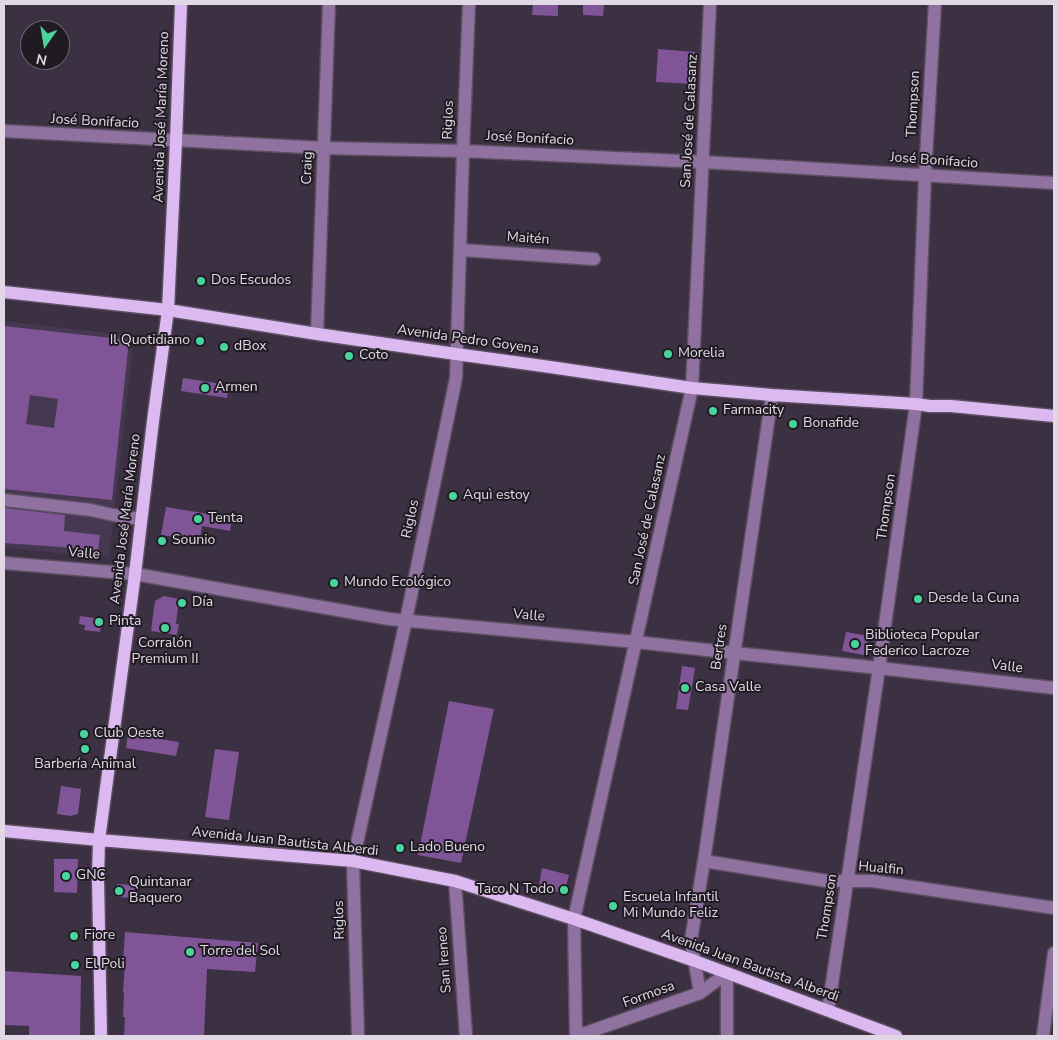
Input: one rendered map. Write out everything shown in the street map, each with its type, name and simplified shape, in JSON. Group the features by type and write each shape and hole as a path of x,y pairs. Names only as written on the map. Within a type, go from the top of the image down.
{"main road":[{"name":"Avenida José María Moreno","path":"101,1036 99,840 168,310 181,4"},
{"name":"Avenida Pedro Goyena","path":"4,292 168,310 316,334 692,388 951,406 1054,416"},
{"name":"Avenida Pedro Goyena","path":"930,406 950,412 1054,423"},
{"name":"Avenida Juan Bautista Alberdi","path":"4,831 353,861 454,881 574,919 695,961 896,1036"}],"street":[{"name":"Craig","path":"316,334 329,4"},
{"name":"Riglos","path":"358,1036 353,861 406,620 456,378 469,4"},
{"name":"San José de Calasanz","path":"577,1036 574,919 692,388 710,4"},
{"name":"Thompson","path":"828,1010 916,404 925,175 935,4"},
{"name":"José Bonifacio","path":"4,131 324,148 463,151 703,162 1054,183"},
{"name":"Maitén","path":"460,250 594,259"},
{"name":"Bertres","path":"700,992 691,940 772,395"},
{"path":"4,500 91,510 140,519"},
{"name":"Valle","path":"4,563 135,574 379,617 636,642 1054,688"},
{"name":"Hualfin","path":"704,861 827,880 872,881 1054,908"},
{"name":"San Ireneo","path":"454,881 466,1036"},
{"path":"1043,1036 1054,952"},
{"path":"727,973 727,1036"},
{"name":"Formosa","path":"577,1036 700,992 727,973"}],"shaded area":[{"path":"4,321 134,336 109,557 4,548"}],"building":[{"path":"533,4 558,4 558,16 532,15"},
{"path":"583,4 604,4 603,16 583,15"},
{"path":"658,49 695,52 693,84 656,82"},
{"path":"4,326 129,340 112,500 4,489","holes":["30,395 58,399 54,428 26,424"]},
{"name":"Armen","path":"183,378 229,385 227,398 181,391"},
{"path":"166,507 232,518 230,531 202,526 200,541 161,535"},
{"path":"4,508 65,515 64,531 100,535 98,551 4,543"},
{"path":"164,596 179,599 176,624 179,624 177,635 151,631 155,601"},
{"path":"80,616 102,619 100,632 84,630 85,625 79,624"},
{"name":"Biblioteca Popular Federico Lacroze","path":"846,632 869,636 864,655 842,651"},
{"name":"Casa Valle","path":"682,666 695,668 688,710 676,709"},
{"path":"449,701 494,709 461,863 418,855"},
{"path":"128,734 179,742 176,756 126,748"},
{"path":"215,749 239,752 229,820 205,817"},
{"path":"61,786 81,789 78,814 71,816 57,814"},
{"name":"GNC","path":"54,859 78,859 77,893 54,892"},
{"path":"542,868 569,875 565,890 560,893 539,885"},
{"path":"117,884 135,885 134,898 117,897"},
{"path":"125,932 258,943 255,972 207,969 204,1036 124,1036 123,992 125,962 123,962"},
{"path":"4,971 81,976 80,1036 29,1036 29,1026 4,1025"}],"place":[{"name":"Dos Escudos","path":"201,281"},
{"name":"Il Quotidiano","path":"200,341"},
{"name":"dBox","path":"224,347"},
{"name":"Morelia","path":"668,354"},
{"name":"Coto","path":"349,356"},
{"name":"Armen","path":"205,388"},
{"name":"Farmacity","path":"713,411"},
{"name":"Bonafide","path":"793,424"},
{"name":"Aquì estoy","path":"453,496"},
{"name":"Tenta","path":"198,519"},
{"name":"Sounio","path":"162,541"},
{"name":"Mundo Ecológico","path":"334,583"},
{"name":"Desde la Cuna","path":"918,599"},
{"name":"Día","path":"182,603"},
{"name":"Pinta","path":"99,622"},
{"name":"Corralón Premium II","path":"165,628"},
{"name":"Biblioteca Popular Federico Lacroze","path":"855,644"},
{"name":"Casa Valle","path":"685,688"},
{"name":"Club Oeste","path":"84,734"},
{"name":"Barbería Animal","path":"85,749"},
{"name":"Lado Bueno","path":"400,848"},
{"name":"GNC","path":"66,876"},
{"name":"Taco N Todo","path":"564,890"},
{"name":"Quintanar Baquero","path":"119,891"},
{"name":"Escuela Infantil Mi Mundo Feliz","path":"613,906"},
{"name":"Fiore","path":"74,936"},
{"name":"Torre del Sol","path":"190,952"},
{"name":"El Poli","path":"75,965"}]}
